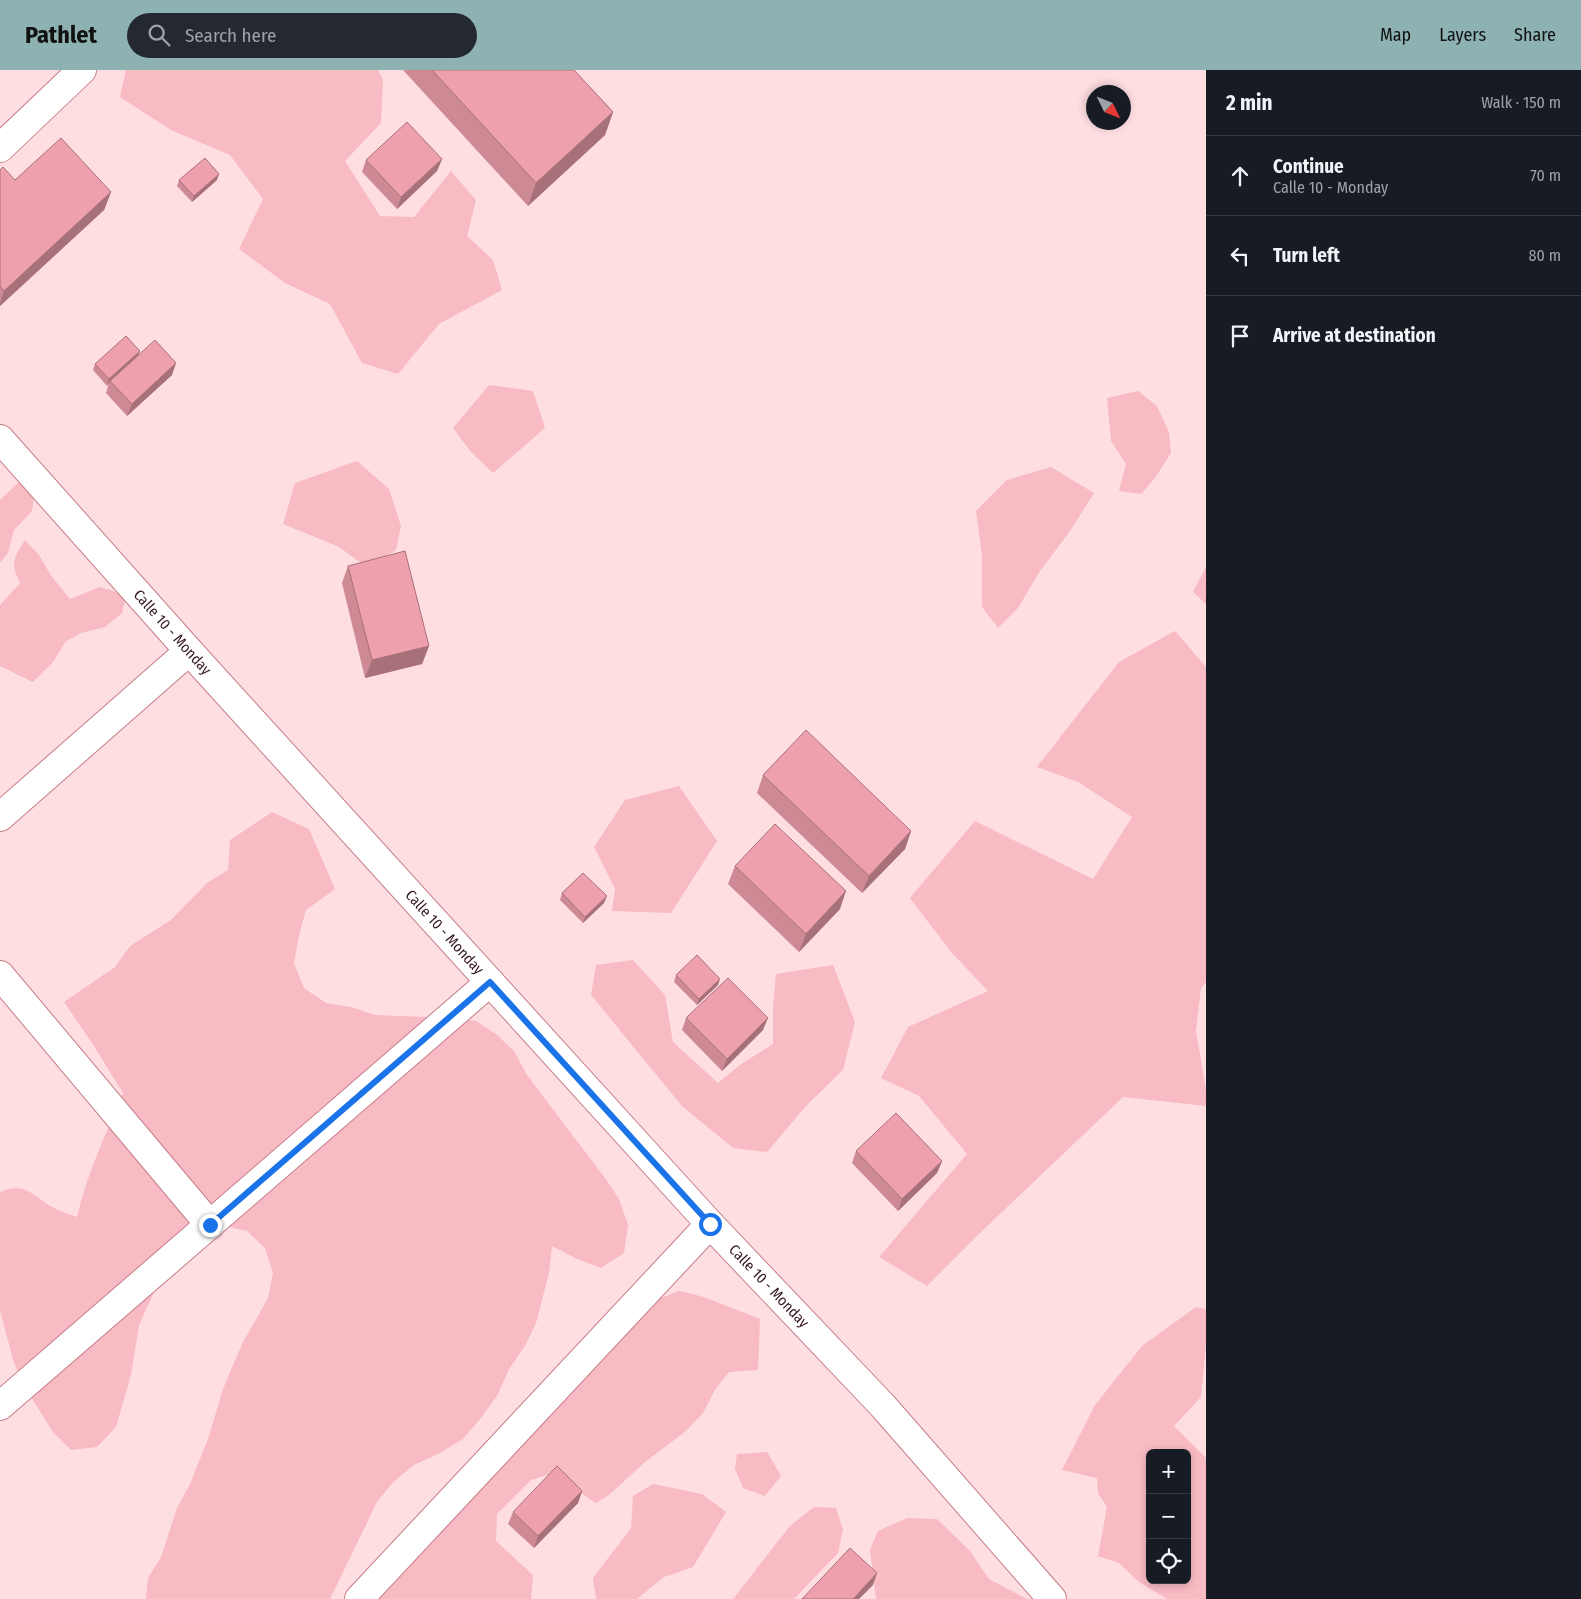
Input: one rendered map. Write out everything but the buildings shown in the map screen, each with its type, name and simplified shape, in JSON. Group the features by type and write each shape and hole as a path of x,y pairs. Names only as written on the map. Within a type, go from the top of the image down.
{"street":[{"path":"0,148 82,70"},
{"name":"Calle 10 - Monday","path":"0,439 189,651 710,1224 883,1406 1052,1599"},
{"path":"0,817 189,651"},
{"path":"0,975 210,1225"},
{"path":"0,1406 490,982"},
{"path":"359,1599 710,1224"}],"shaded area":[{"path":"126,70 378,70 383,80 381,123 345,161 380,216 414,217 451,171 476,200 467,236 493,260 502,290 439,324 398,374 362,363 330,304 285,283 239,249 263,199 230,155 171,130 120,97"},
{"path":"489,385 533,391 545,428 493,473 471,452 453,428"},
{"path":"1138,391 1157,406 1169,432 1171,453 1155,478 1141,494 1119,491 1126,464 1111,441 1107,398"},
{"path":"357,461 389,489 401,526 396,550 368,568 339,547 283,524 295,483"},
{"path":"1051,467 1094,493 1070,531 1040,571 1018,608 998,628 982,607 982,556 976,511 1007,480"},
{"path":"19,482 34,496 32,511 14,530 8,553 0,563 0,500"},
{"path":"25,540 39,555 52,577 70,599 100,587 126,595 122,613 105,627 81,633 66,641 53,662 33,682 0,666 0,605 20,583 14,565 18,551"},
{"path":"1206,567 1206,604 1193,592"},
{"path":"1175,631 1206,667 1206,982 1201,988 1196,1031 1206,1090 1206,1106 1123,1097 927,1286 879,1257 967,1154 919,1096 881,1078 908,1027 988,991 951,952 910,898 975,821 1093,879 1132,817 1078,782 1037,767 1119,662"},
{"path":"679,786 717,841 671,913 612,911 615,889 594,847 625,800"},
{"path":"272,812 309,829 335,889 306,910 294,963 304,988 326,1003 351,1007 375,1015 451,1018 476,1021 496,1034 514,1051 527,1075 619,1199 628,1225 624,1253 601,1268 577,1259 552,1246 549,1273 536,1323 525,1346 509,1369 498,1394 463,1439 438,1454 414,1465 393,1482 377,1502 330,1599 146,1599 148,1578 161,1557 177,1508 190,1484 208,1439 223,1389 243,1342 268,1298 273,1273 265,1248 247,1231 221,1225 161,1277 139,1325 131,1375 116,1427 97,1447 71,1450 53,1432 24,1386 14,1363 0,1311 0,1192 9,1189 23,1189 47,1204 77,1217 91,1169 123,1093 64,1002 115,967 130,946 171,920 207,883 228,870 230,840"},
{"path":"633,960 665,995 673,1042 718,1083 741,1064 773,1044 773,1007 776,974 833,965 855,1022 843,1070 806,1106 767,1152 733,1148 682,1106 591,995 596,965"},
{"path":"679,1291 704,1297 760,1319 758,1370 729,1372 715,1390 703,1413 686,1431 645,1462 609,1495 596,1503 575,1489 557,1472 531,1480 497,1514 496,1541 533,1575 531,1599 378,1599 409,1562 656,1300"},
{"path":"1196,1307 1206,1309 1206,1345 1201,1397 1174,1426 1206,1458 1206,1599 1167,1599 1139,1582 1119,1563 1098,1556 1107,1507 1098,1493 1097,1478 1062,1470 1095,1405 1142,1346"},
{"path":"767,1452 781,1476 765,1496 743,1488 735,1469 737,1454"},
{"path":"653,1484 702,1494 726,1512 693,1567 664,1577 637,1599 596,1599 593,1578 631,1528 633,1496"},
{"path":"814,1507 836,1508 843,1530 838,1553 794,1599 733,1599 790,1526"},
{"path":"907,1518 937,1519 970,1551 989,1579 1027,1599 876,1599 870,1550 878,1531"}],"route":[{"path":"210,1225 490,982 710,1224"}]}
